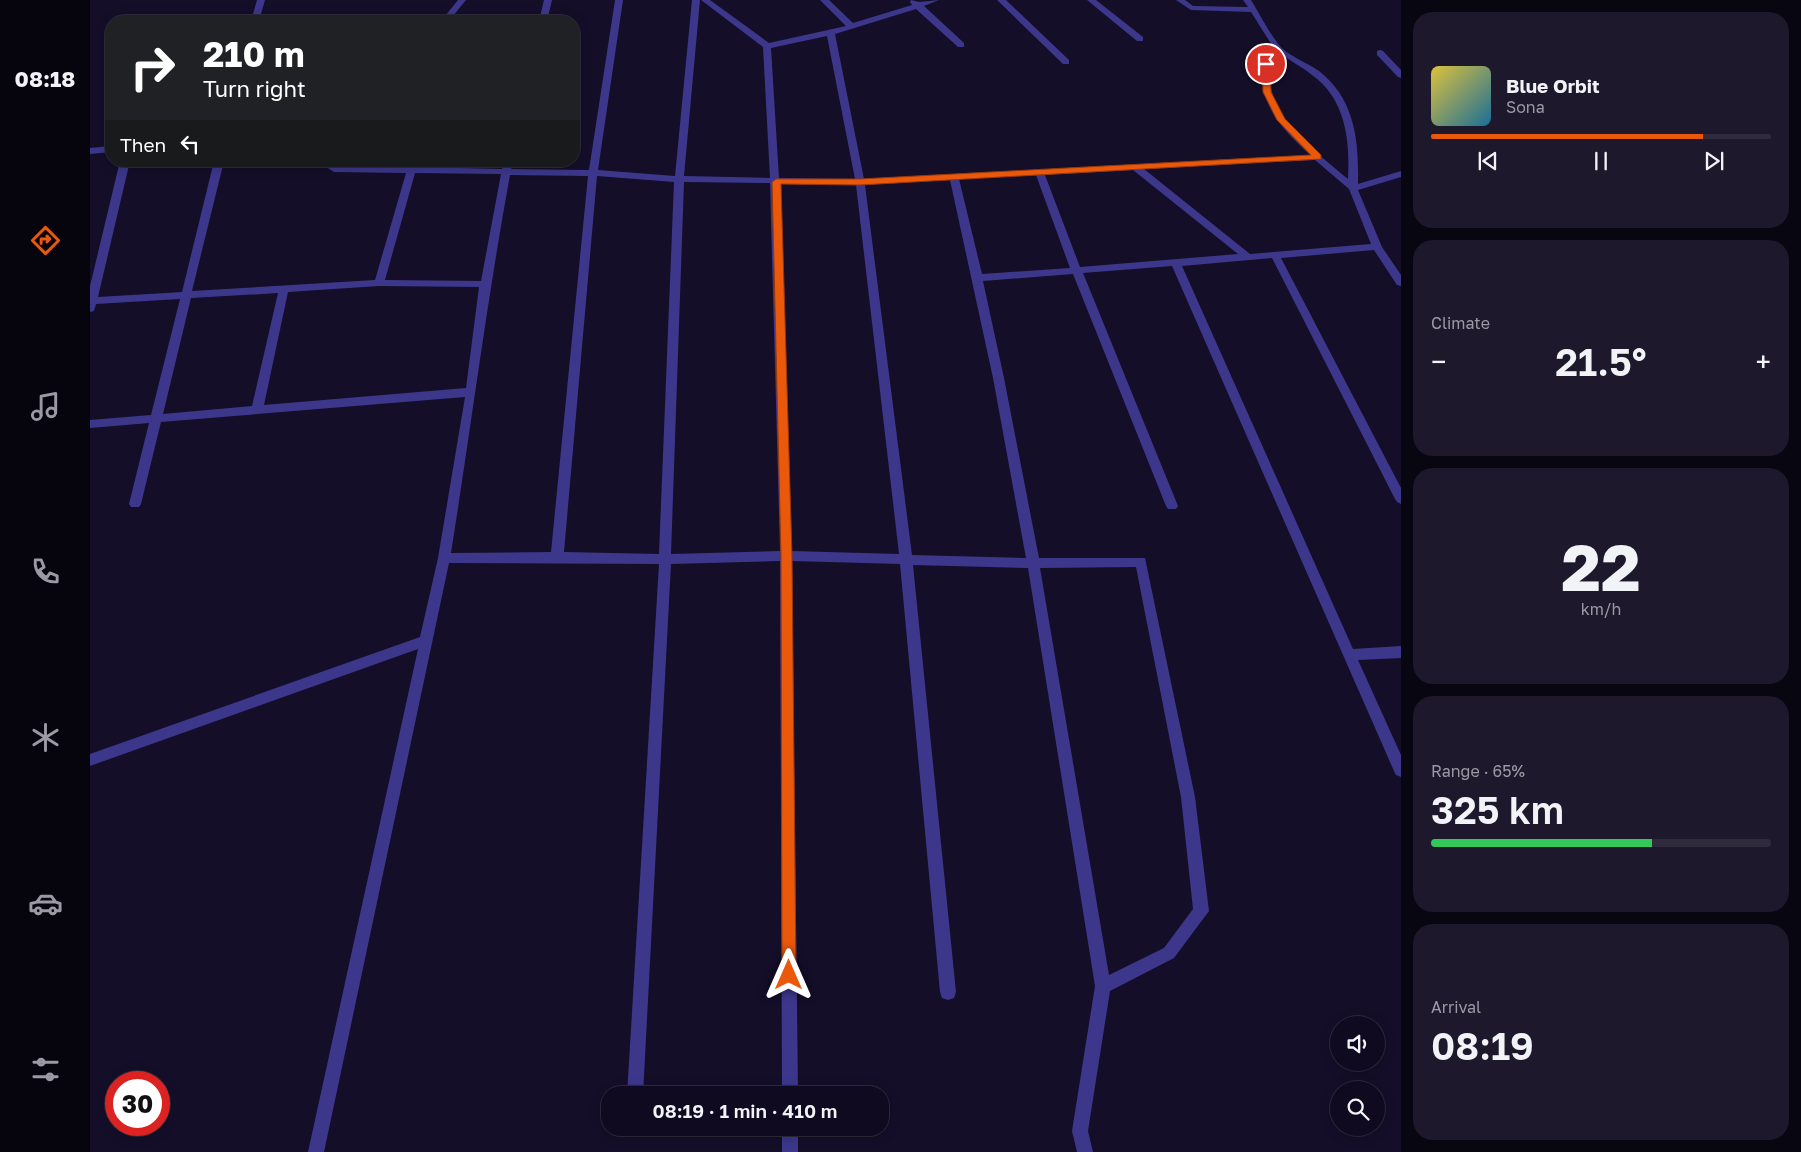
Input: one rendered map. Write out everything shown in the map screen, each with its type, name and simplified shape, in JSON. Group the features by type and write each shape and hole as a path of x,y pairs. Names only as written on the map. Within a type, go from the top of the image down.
{"street":[{"path":"257,15 261,0"},
{"path":"450,15 462,0"},
{"path":"544,15 548,0"},
{"path":"558,557 593,174 619,0"},
{"path":"636,1086 665,559 679,179 696,0"},
{"path":"705,0 767,46 832,33 914,2 935,0"},
{"path":"824,0 852,26"},
{"path":"1001,0 1066,62"},
{"path":"1091,0 1140,39"},
{"path":"1180,0 1191,8 1254,10"},
{"path":"1247,0 1279,50 1317,74 1340,100 1349,124 1354,150 1353,188 1377,247 1401,283"},
{"path":"914,2 961,46"},
{"path":"832,33 860,182 906,560 948,992"},
{"path":"767,46 776,182 787,556 790,1086"},
{"path":"1279,50 1266,64 1267,92 1282,120 1318,157 1353,188"},
{"path":"1380,53 1401,75"},
{"path":"90,150 105,149"},
{"path":"426,167 505,173 593,174 776,182 860,182 1318,157"},
{"path":"124,167 91,303 379,282 485,284"},
{"path":"135,504 218,167"},
{"path":"331,167 334,169 387,167"},
{"path":"379,282 413,167"},
{"path":"316,1152 444,558 471,392 485,284 506,167"},
{"path":"1136,167 1248,257"},
{"path":"1039,172 1076,269 1172,506"},
{"path":"1353,188 1401,174"},
{"path":"954,177 979,278 1033,562 1102,986 1080,1131 1085,1152"},
{"path":"979,278 1377,247"},
{"path":"1276,255 1401,499"},
{"path":"1175,262 1401,771"},
{"path":"257,411 284,288"},
{"path":"90,424 471,392"},
{"path":"444,558 558,557 665,559 787,556 906,560 1141,562 1188,797 1201,910 1170,953 1102,986"},
{"path":"90,760 426,640"},
{"path":"1351,655 1401,652"},
{"path":"790,1136 790,1152"}],"route":[{"path":"789,975 787,556 776,182 860,182 1318,157 1282,120 1267,92 1266,64"}]}
